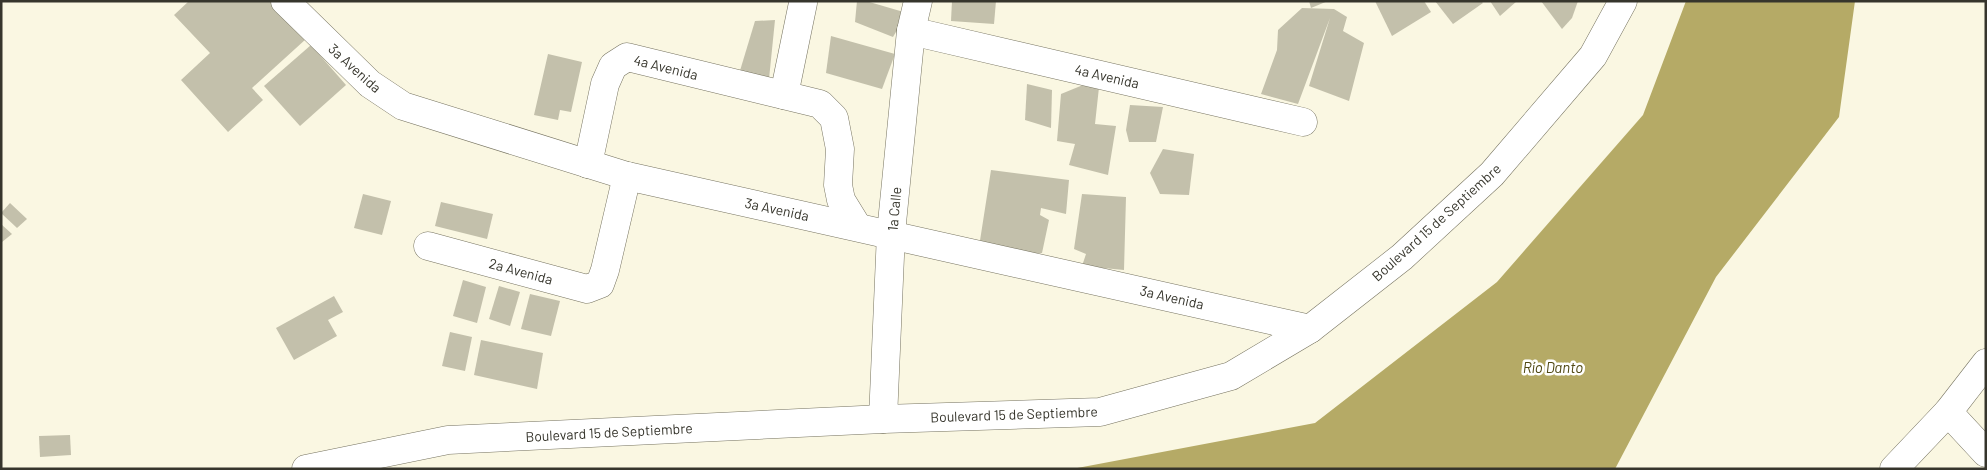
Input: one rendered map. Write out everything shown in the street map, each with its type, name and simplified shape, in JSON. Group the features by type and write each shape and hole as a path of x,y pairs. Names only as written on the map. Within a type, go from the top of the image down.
{"street":[{"name":"3a Avenida","path":"286,1 370,84 403,106 627,176 892,233 1310,329"},
{"name":"1a Calle","path":"882,419 892,233 911,30 918,1"},
{"name":"Boulevard 15 de Septiembre","path":"306,469 448,440 882,419 1100,412 1231,376 1310,329 1402,257 1492,174 1593,56 1623,1"},
{"path":"784,95 803,3"},
{"name":"4a Avenida","path":"911,30 1303,122"},
{"name":"4a Avenida","path":"588,164 604,84 613,66 628,57 820,104 834,118 840,149 838,186 842,200 857,226"},
{"name":"2a Avenida","path":"428,246 587,289 600,284 605,270 627,176"},
{"path":"1894,469 1948,412 1986,363"},
{"path":"1948,412 1986,452"}],"water":[{"name":"Río Danto","path":"1686,1 1855,1 1839,117 1716,277 1615,469 1072,469 1315,423 1497,282 1643,115"}],"building":[{"path":"189,1 271,1 306,39 252,88 263,100 228,132 181,80 210,53 174,15"},
{"path":"857,1 866,1 907,13 893,37 855,22"},
{"path":"952,1 996,1 994,24 951,21"},
{"path":"1309,1 1328,1 1311,8"},
{"path":"1375,1 1424,1 1431,12 1392,36"},
{"path":"1435,1 1481,1 1483,3 1453,24"},
{"path":"1490,1 1517,1 1500,16"},
{"path":"1541,1 1578,1 1572,18 1562,29"},
{"path":"1302,8 1334,9 1347,17 1343,31 1364,43 1349,101 1309,86 1330,18 1298,104 1261,94 1277,50 1278,30"},
{"path":"775,20 769,79 739,74 755,21"},
{"path":"831,36 895,54 882,89 826,73"},
{"path":"311,45 346,85 300,126 264,86"},
{"path":"548,54 582,62 571,112 560,110 558,120 534,115"},
{"path":"1100,78 1095,124 1116,126 1108,175 1069,165 1075,144 1057,141 1061,94"},
{"path":"1027,84 1052,90 1051,128 1025,120"},
{"path":"1130,105 1163,107 1156,142 1129,142 1126,130"},
{"path":"1163,149 1194,154 1189,195 1160,194 1150,173"},
{"path":"991,170 1069,180 1066,214 1041,208 1040,215 1049,220 1042,253 1024,254 979,247"},
{"path":"363,194 391,201 382,235 354,228"},
{"path":"1082,194 1126,197 1124,270 1082,266 1086,254 1074,249"},
{"path":"441,202 493,214 487,239 435,226"},
{"path":"10,203 27,219 17,228 1,213"},
{"path":"1,224 12,234 2,242 1,240"},
{"path":"463,280 486,287 477,323 453,316"},
{"path":"499,286 520,292 510,326 489,319"},
{"path":"530,294 560,301 551,336 521,329"},
{"path":"334,296 343,312 328,320 337,336 294,360 276,328"},
{"path":"450,332 472,337 465,371 442,366"},
{"path":"481,340 543,353 537,389 474,375"},
{"path":"70,435 71,455 40,457 39,436"}]}
